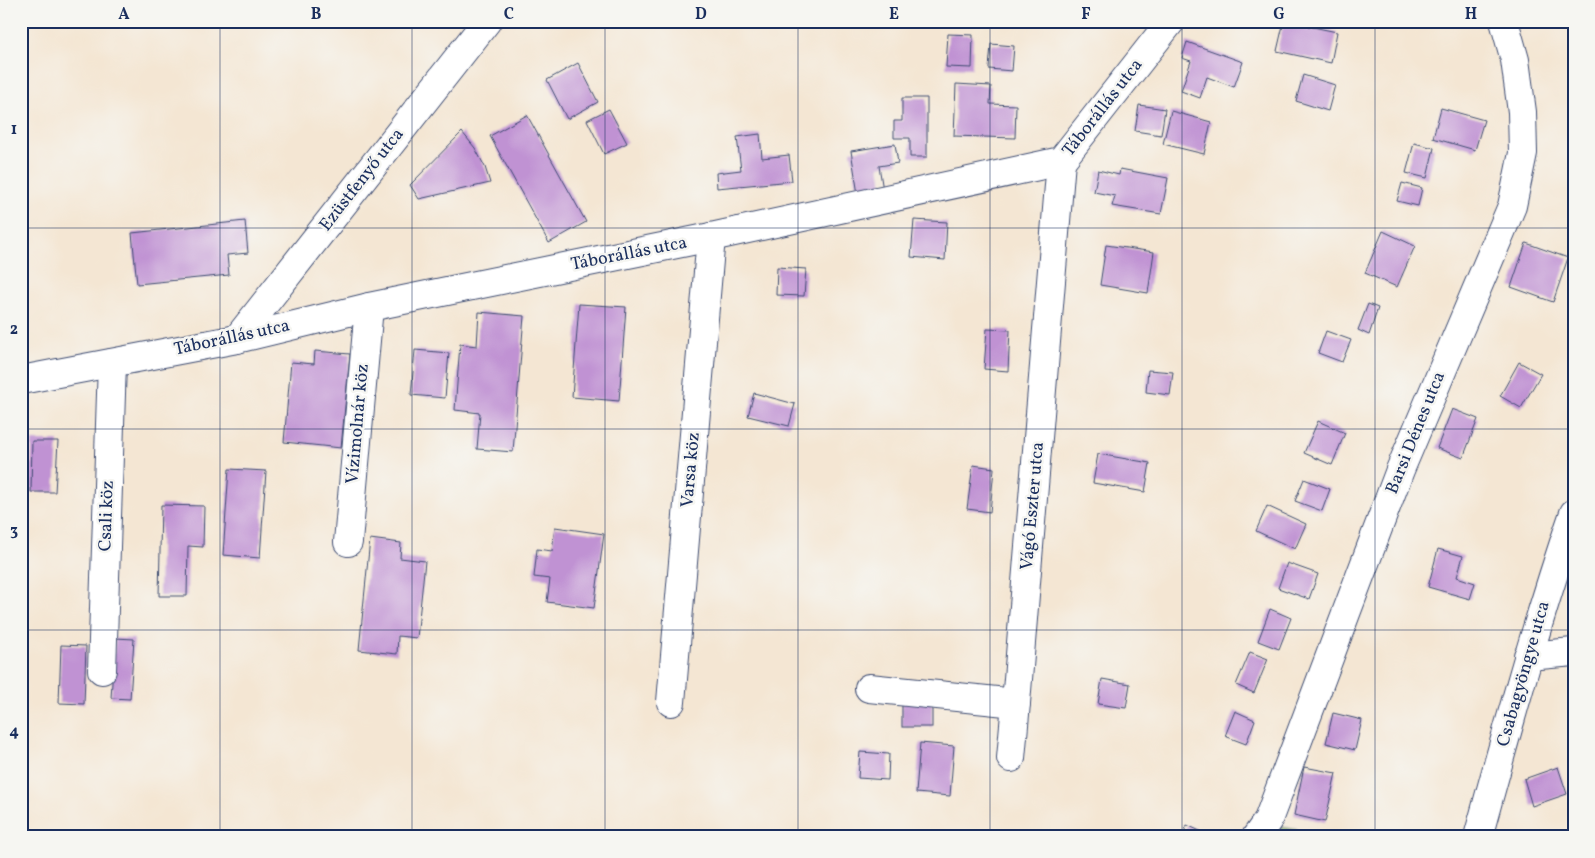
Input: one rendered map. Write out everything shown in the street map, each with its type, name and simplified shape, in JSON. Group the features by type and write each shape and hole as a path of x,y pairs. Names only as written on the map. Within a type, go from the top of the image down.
{"street":[{"name":"Ezüstfenyő utca","path":"237,339 487,21"},
{"name":"Táborállás utca","path":"21,380 237,339 369,307 712,237 1061,161 1171,21"},
{"name":"Barsi Dénes utca","path":"1266,831 1400,470 1512,206 1523,153 1522,112 1515,60 1504,21"},
{"name":"Vágó Eszter utca","path":"1011,758 1061,161"},
{"name":"Varsa köz","path":"671,702 712,237"},
{"name":"Vízimolnár köz","path":"348,542 369,307"},
{"name":"Csali köz","path":"102,670 112,362"},
{"name":"Csabagyöngye utca","path":"1478,837 1550,581 1574,513"},
{"path":"1528,656 1574,652"},
{"path":"869,688 1016,703"}],"green space":[{"path":"1278,826 1335,837 1282,837"}],"building":[{"path":"1284,21 1309,21 1308,26 1337,32 1331,63 1277,51"},
{"path":"948,34 973,35 972,68 946,67"},
{"path":"1187,42 1243,62 1234,87 1207,77 1200,98 1181,91 1191,61 1182,58"},
{"path":"991,44 1014,46 1012,71 989,69"},
{"path":"578,63 598,102 567,119 547,80"},
{"path":"1303,75 1335,85 1328,111 1296,101"},
{"path":"956,84 991,86 990,104 1016,105 1015,138 954,136"},
{"path":"902,98 927,98 927,157 910,157 910,138 894,138 894,121 902,121"},
{"path":"1139,105 1165,109 1161,135 1135,131"},
{"path":"1441,108 1484,120 1475,150 1433,138"},
{"path":"609,109 627,143 604,154 587,120"},
{"path":"1171,111 1211,122 1204,154 1163,144"},
{"path":"527,115 586,222 549,243 490,136"},
{"path":"462,132 475,148 485,167 490,183 419,199 410,185"},
{"path":"760,134 762,158 789,155 792,181 717,188 716,173 741,170 737,137"},
{"path":"1414,143 1434,148 1427,178 1406,173"},
{"path":"895,144 898,163 879,166 883,190 858,194 851,151"},
{"path":"1120,169 1168,178 1161,214 1112,206 1115,196 1094,192 1098,170 1119,175"},
{"path":"1402,183 1422,188 1418,206 1397,201"},
{"path":"914,220 947,222 945,260 911,257"},
{"path":"245,221 248,253 227,255 229,275 137,284 132,233"},
{"path":"1383,231 1415,246 1397,287 1365,273"},
{"path":"1526,243 1568,258 1553,302 1511,287"},
{"path":"1106,245 1154,252 1148,293 1100,285"},
{"path":"777,267 806,269 804,296 776,295"},
{"path":"579,304 626,307 619,401 572,397"},
{"path":"1368,304 1378,308 1369,335 1358,330"},
{"path":"479,312 524,316 513,452 477,449 480,413 455,410 460,344 477,346"},
{"path":"987,329 1010,330 1008,371 984,369"},
{"path":"1326,331 1351,340 1342,362 1318,353"},
{"path":"415,350 449,353 445,398 411,395"},
{"path":"315,351 350,354 341,448 284,442 291,362 314,364"},
{"path":"1519,362 1541,374 1521,408 1500,396"},
{"path":"1148,370 1173,372 1170,395 1146,392"},
{"path":"754,393 795,404 789,426 748,416"},
{"path":"1452,409 1478,419 1463,458 1437,448"},
{"path":"1318,421 1345,433 1332,465 1304,453"},
{"path":"32,441 58,441 55,492 31,492"},
{"path":"1098,454 1150,463 1145,492 1093,483"},
{"path":"973,465 994,468 990,512 967,509"},
{"path":"229,469 266,471 260,558 223,555"},
{"path":"1304,479 1330,489 1322,511 1295,501"},
{"path":"161,505 204,506 203,547 188,546 187,596 159,596"},
{"path":"1267,506 1306,524 1295,549 1256,531"},
{"path":"555,527 604,534 594,608 547,602 550,579 534,577 537,549 552,551"},
{"path":"370,539 401,543 400,558 425,561 417,638 398,636 397,654 359,650"},
{"path":"1438,549 1463,556 1457,577 1475,583 1470,599 1428,587"},
{"path":"1287,563 1318,574 1309,599 1278,588"},
{"path":"1270,609 1291,618 1279,649 1258,641"},
{"path":"115,638 134,639 130,699 111,698"},
{"path":"61,645 86,646 84,704 59,703"},
{"path":"1250,652 1268,659 1254,693 1236,685"},
{"path":"1102,679 1130,684 1126,708 1098,704"},
{"path":"902,701 932,701 932,727 902,727"},
{"path":"1235,711 1255,720 1246,744 1225,736"},
{"path":"1333,713 1362,720 1355,750 1326,743"},
{"path":"920,743 954,746 950,796 916,793"},
{"path":"860,752 889,754 888,780 858,778"},
{"path":"1304,767 1336,773 1325,822 1294,815"},
{"path":"1558,767 1567,794 1532,806 1524,779"},
{"path":"1187,825 1213,837 1182,837"}]}
